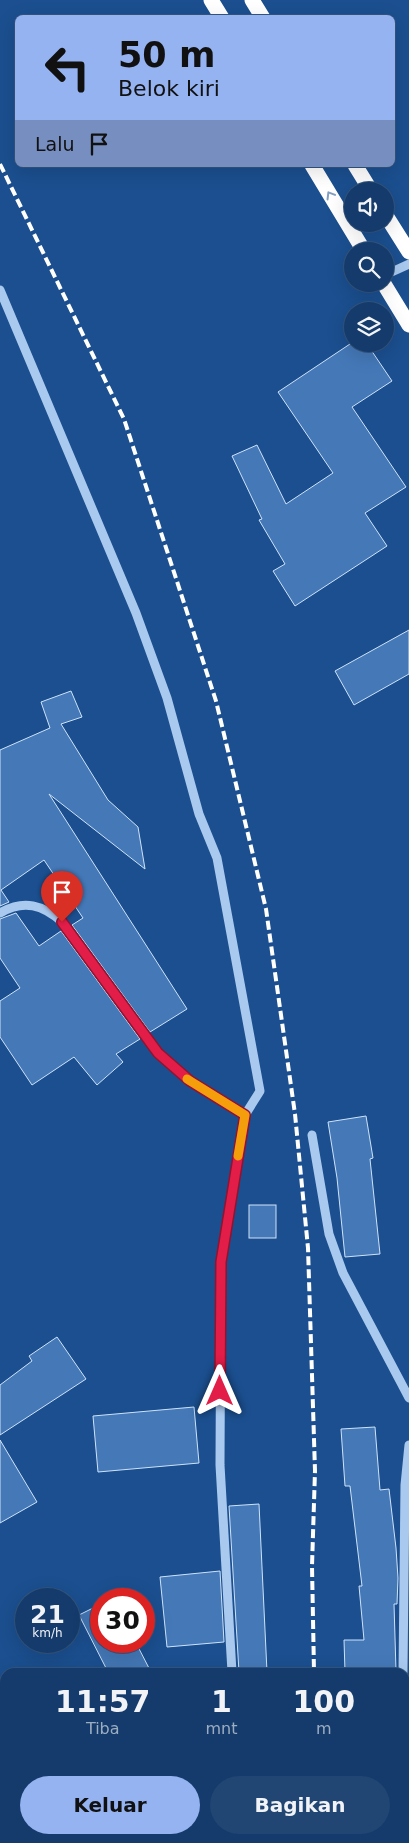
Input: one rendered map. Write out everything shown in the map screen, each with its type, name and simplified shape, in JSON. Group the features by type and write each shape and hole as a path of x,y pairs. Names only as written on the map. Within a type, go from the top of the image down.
{"highway":[{"path":"211,0 220,15"},
{"path":"252,0 261,15"},
{"path":"313,167 359,242"},
{"path":"356,167 365,182"},
{"path":"394,228 409,252"},
{"path":"389,292 409,325"}],"street":[{"path":"394,271 409,264"},
{"path":"0,290 136,613 167,698 199,814 217,858 260,1091 245,1115 221,1262 220,1465 232,1668"},
{"path":"0,913 11,906 29,904 53,914 62,922 158,1053 190,1081 245,1115"},
{"path":"312,1135 329,1234 347,1281 409,1398"},
{"path":"403,1668 405,1485 409,1445"}],"building":[{"path":"344,348 344,352 372,352 392,381 352,407 406,487 365,513 387,546 295,606 273,571 285,564 259,520 262,519 232,456 257,445 286,504 333,473 278,392"},
{"path":"409,630 409,674 354,705 335,671"},
{"path":"71,691 82,717 61,724 108,800 138,827 145,869 49,794 187,1009 150,1032 72,925 83,918 44,860 1,890 9,902 0,906 0,750 50,728 41,702"},
{"path":"16,913 39,946 61,931 140,1039 116,1054 123,1062 97,1085 74,1057 32,1085 0,1037 0,1001 20,988 0,958 0,919"},
{"path":"366,1116 373,1158 370,1159 380,1254 345,1257 337,1178 328,1122"},
{"path":"249,1205 276,1205 276,1238 249,1238"},
{"path":"57,1337 86,1379 0,1435 0,1385 32,1361 29,1356"},
{"path":"194,1407 199,1463 98,1472 93,1416"},
{"path":"375,1427 380,1490 389,1489 396,1548 398,1578 397,1604 394,1604 396,1668 345,1668 344,1640 364,1640 359,1586 362,1586 350,1486 345,1486 341,1429"},
{"path":"0,1440 37,1502 0,1523"},
{"path":"259,1504 267,1668 239,1668 229,1506"},
{"path":"220,1571 224,1642 167,1647 160,1577"},
{"path":"90,1610 90,1637 80,1614"},
{"path":"98,1653 141,1653 149,1668 106,1668"}],"railway":[{"path":"0,164 124,419 216,701 266,909 295,1114 308,1248 315,1471 312,1566 314,1668"}],"slow traffic":[{"path":"187,1079 245,1115 238,1156"}],"route":[{"path":"62,922 158,1053 190,1081 245,1115 221,1262 220,1391"}]}
